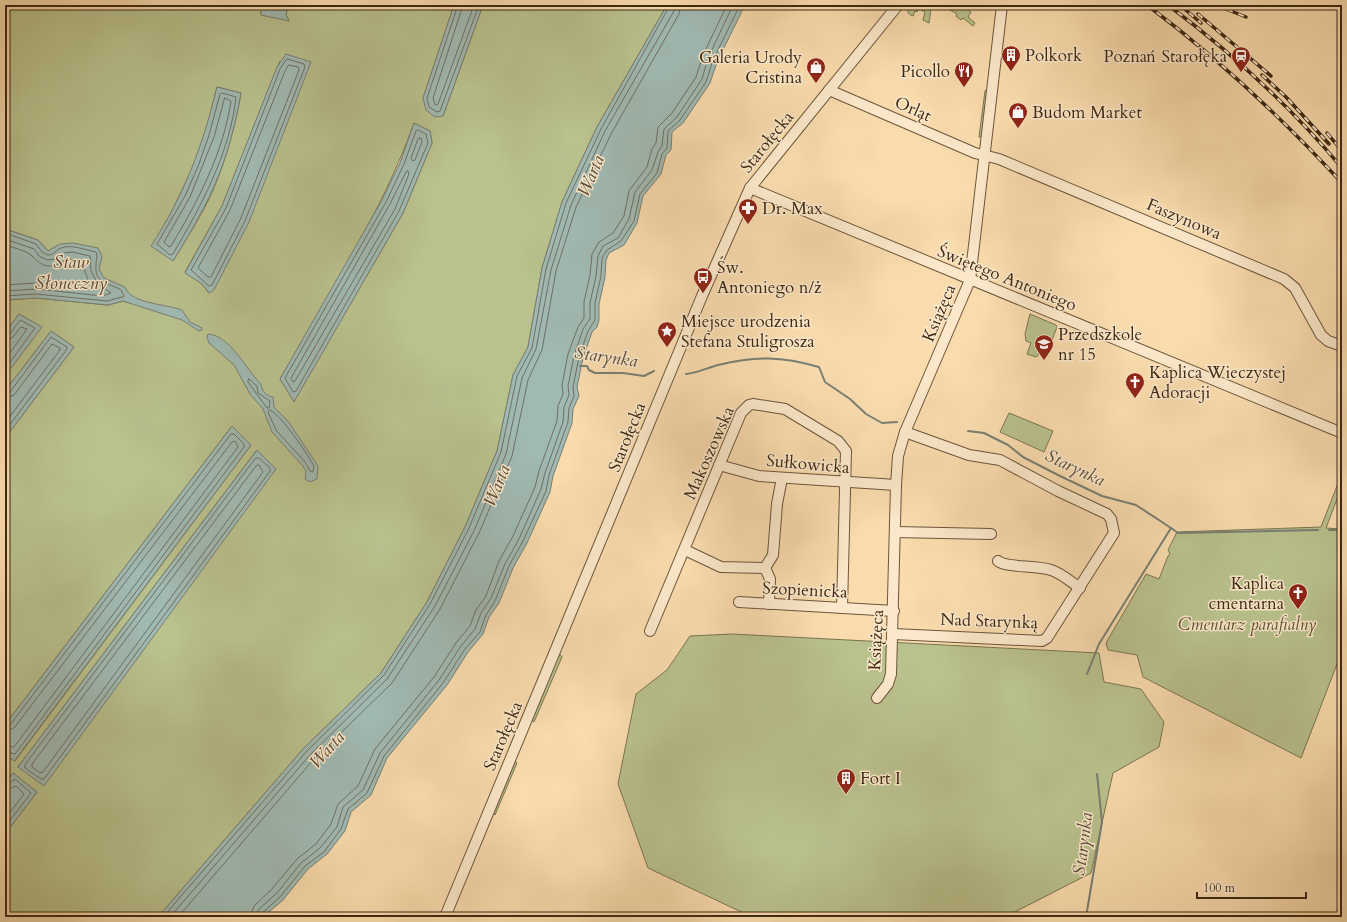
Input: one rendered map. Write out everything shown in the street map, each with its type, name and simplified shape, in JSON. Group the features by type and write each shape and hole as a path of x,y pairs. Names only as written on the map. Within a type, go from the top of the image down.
{"street":[{"name":"Starołęcka","path":"445,917 702,296 750,188 898,5"},
{"name":"Książęca","path":"877,698 888,684 891,674 898,456 905,432 967,279 984,156 1002,5"},
{"name":"Orląt","path":"829,90 984,156"},
{"name":"Faszynowa","path":"984,156 999,159 1102,201 1288,281 1295,288 1321,335 1342,346"},
{"name":"Świętego Antoniego","path":"750,188 1342,433"},
{"name":"Makoszowska","path":"650,631 745,408 753,404 770,405 785,409 843,446 847,456 842,608"},
{"name":"Nad Starynką","path":"893,634 1042,641 1047,638 1114,536 1114,530 1108,515 1058,491 1000,460 970,455 905,432"},
{"name":"Sułkowicka","path":"720,465 747,474 782,478 896,485"},
{"path":"768,604 770,579 766,568 773,555 777,504 782,478"},
{"path":"895,532 991,534"},
{"path":"685,550 721,567 766,568"},
{"path":"998,561 1005,565 1032,566 1050,569 1080,588"},
{"name":"Szopienicka","path":"739,602 894,611"}],"green space":[{"path":"5,5 261,5 261,15 289,20 286,15 288,5 454,5 423,98 443,116 483,5 667,5 597,127 562,202 542,268 528,347 513,375 497,451 465,527 427,602 381,673 303,749 158,917 5,917 5,834 37,792 13,773 5,784 5,773 7,770 5,768 5,754 15,761 251,445 232,426 5,725 5,438 74,347 51,331 5,391 5,376 41,327 19,314 5,333 5,300 36,298 108,305 123,301 130,303 114,288 54,248 48,251 38,240 5,229","holes":["280,61 209,293 202,284 185,272 222,206","217,87 241,93 231,138 216,183 203,211 173,261 169,217 195,163 205,134","414,123 430,131 432,143 403,213 294,401 280,379 353,254 401,156","256,451 276,469 18,767"]},
{"path":"908,5 914,5 913,7 916,9 918,5 927,5 931,8 929,23 923,20 925,12 919,9 917,12 915,11 913,16 909,13"},
{"path":"946,5 968,5 966,8 971,12 968,17 975,23 973,26 963,18 961,20 956,16 957,14 945,7"},
{"path":"988,88 982,137 979,137 985,91"},
{"path":"1030,314 1056,325 1057,327 1050,345 1036,357 1027,354 1031,343 1026,341 1025,334"},
{"path":"1009,413 1053,431 1044,452 1000,432"},
{"name":"Cmentarz parafialny","path":"1342,473 1342,486 1326,528 1342,529 1342,651 1301,758 1143,677 1137,655 1108,650 1106,643 1146,574 1159,579 1170,554 1168,550 1177,532 1321,527"},
{"path":"732,634 1099,653 1104,682 1141,689 1164,722 1159,747 1113,773 1091,873 1005,917 752,917 648,868 618,784 636,694 667,670 690,636"},
{"path":"559,653 562,657 534,722 531,720"},
{"path":"514,762 517,763 495,815 493,813"}],"water":[{"path":"261,5 288,5 286,15 289,21 261,15"},
{"path":"454,5 483,5 443,116 435,117 426,110 423,98"},
{"name":"Warta","path":"667,5 745,5 717,62 710,83 683,123 672,132 671,150 666,155 661,174 643,196 637,223 624,245 609,253 606,260 605,277 599,304 599,320 597,327 592,332 583,358 577,387 579,396 573,409 572,423 553,476 550,492 527,543 513,568 499,603 489,617 483,634 468,652 447,685 387,758 371,795 351,812 345,831 327,854 308,869 283,900 263,917 158,917 303,749 381,673 427,602 465,527 497,451 513,375 528,347 542,268 562,202 597,127"},
{"path":"286,54 311,62 249,222 214,290 209,293 202,284 185,273 222,206 277,67"},
{"path":"217,87 241,93 235,123 216,183 199,217 173,261 151,246 174,207 191,170 205,130"},
{"path":"414,123 430,131 432,143 403,213 294,402 280,379 382,200 400,163"},
{"name":"Staw Słoneczny","path":"5,229 38,240 48,251 60,244 73,243 98,248 102,256 99,269 104,278 125,287 129,293 141,300 182,310 190,322 202,328 202,330 199,331 182,320 123,301 108,305 36,298 5,300"},
{"path":"19,314 42,327 5,376 5,333"},
{"path":"51,331 74,347 5,438 5,391"},
{"path":"208,334 224,340 238,354 261,384 265,393 268,396 273,397 274,407 288,421 318,466 317,479 310,482 305,479 306,471 302,465 272,432 263,409 250,394 234,365 209,343 207,337"},
{"path":"232,426 251,445 14,761 5,754 5,725"},
{"path":"257,450 276,469 44,786 18,767"},
{"path":"13,773 37,792 5,834 5,784"}],"waterway":[{"name":"Starynka","path":"686,374 698,372 718,365 744,360 768,358 805,363 819,367 825,382 850,399 866,414 882,423 897,422"},
{"name":"Starynka","path":"580,366 587,366 589,370 595,373 623,373 644,376 654,371"},
{"name":"Starynka","path":"968,431 984,433 1008,445 1023,457 1102,496 1136,505 1171,528 1099,644 1087,674"},
{"name":"Starynka","path":"1171,528 1178,533 1318,530"},
{"name":"Starynka","path":"1329,530 1342,530"},
{"name":"Starynka","path":"1086,917 1102,822 1097,774"}],"railway":[{"path":"1147,5 1224,67 1273,112 1342,183"},
{"path":"1168,5 1215,42 1260,82 1323,145 1342,168"},
{"path":"1180,5 1201,23"},
{"path":"1216,5 1246,17"},
{"path":"1270,5 1274,6"},
{"path":"1198,14 1271,76"},
{"path":"1262,75 1286,97 1329,144"},
{"path":"1327,133 1342,151"}],"place":[{"name":"Polkork","path":"1011,72"},
{"name":"Poznań Starołęka","path":"1241,73"},
{"name":"Galeria Urody Cristina","path":"816,84"},
{"name":"Picollo","path":"964,88"},
{"name":"Budom Market","path":"1018,129"},
{"name":"Dr. Max","path":"748,225"},
{"name":"Św. Antoniego n/ż","path":"703,294"},
{"name":"Miejsce urodzenia Stefana Stuligrosza","path":"667,348"},
{"name":"Przedszkole nr 15","path":"1044,361"},
{"name":"Kaplica Wieczystej Adoracji","path":"1135,399"},
{"name":"Kaplica cmentarna","path":"1298,610"},
{"name":"Fort I","path":"846,795"}]}
